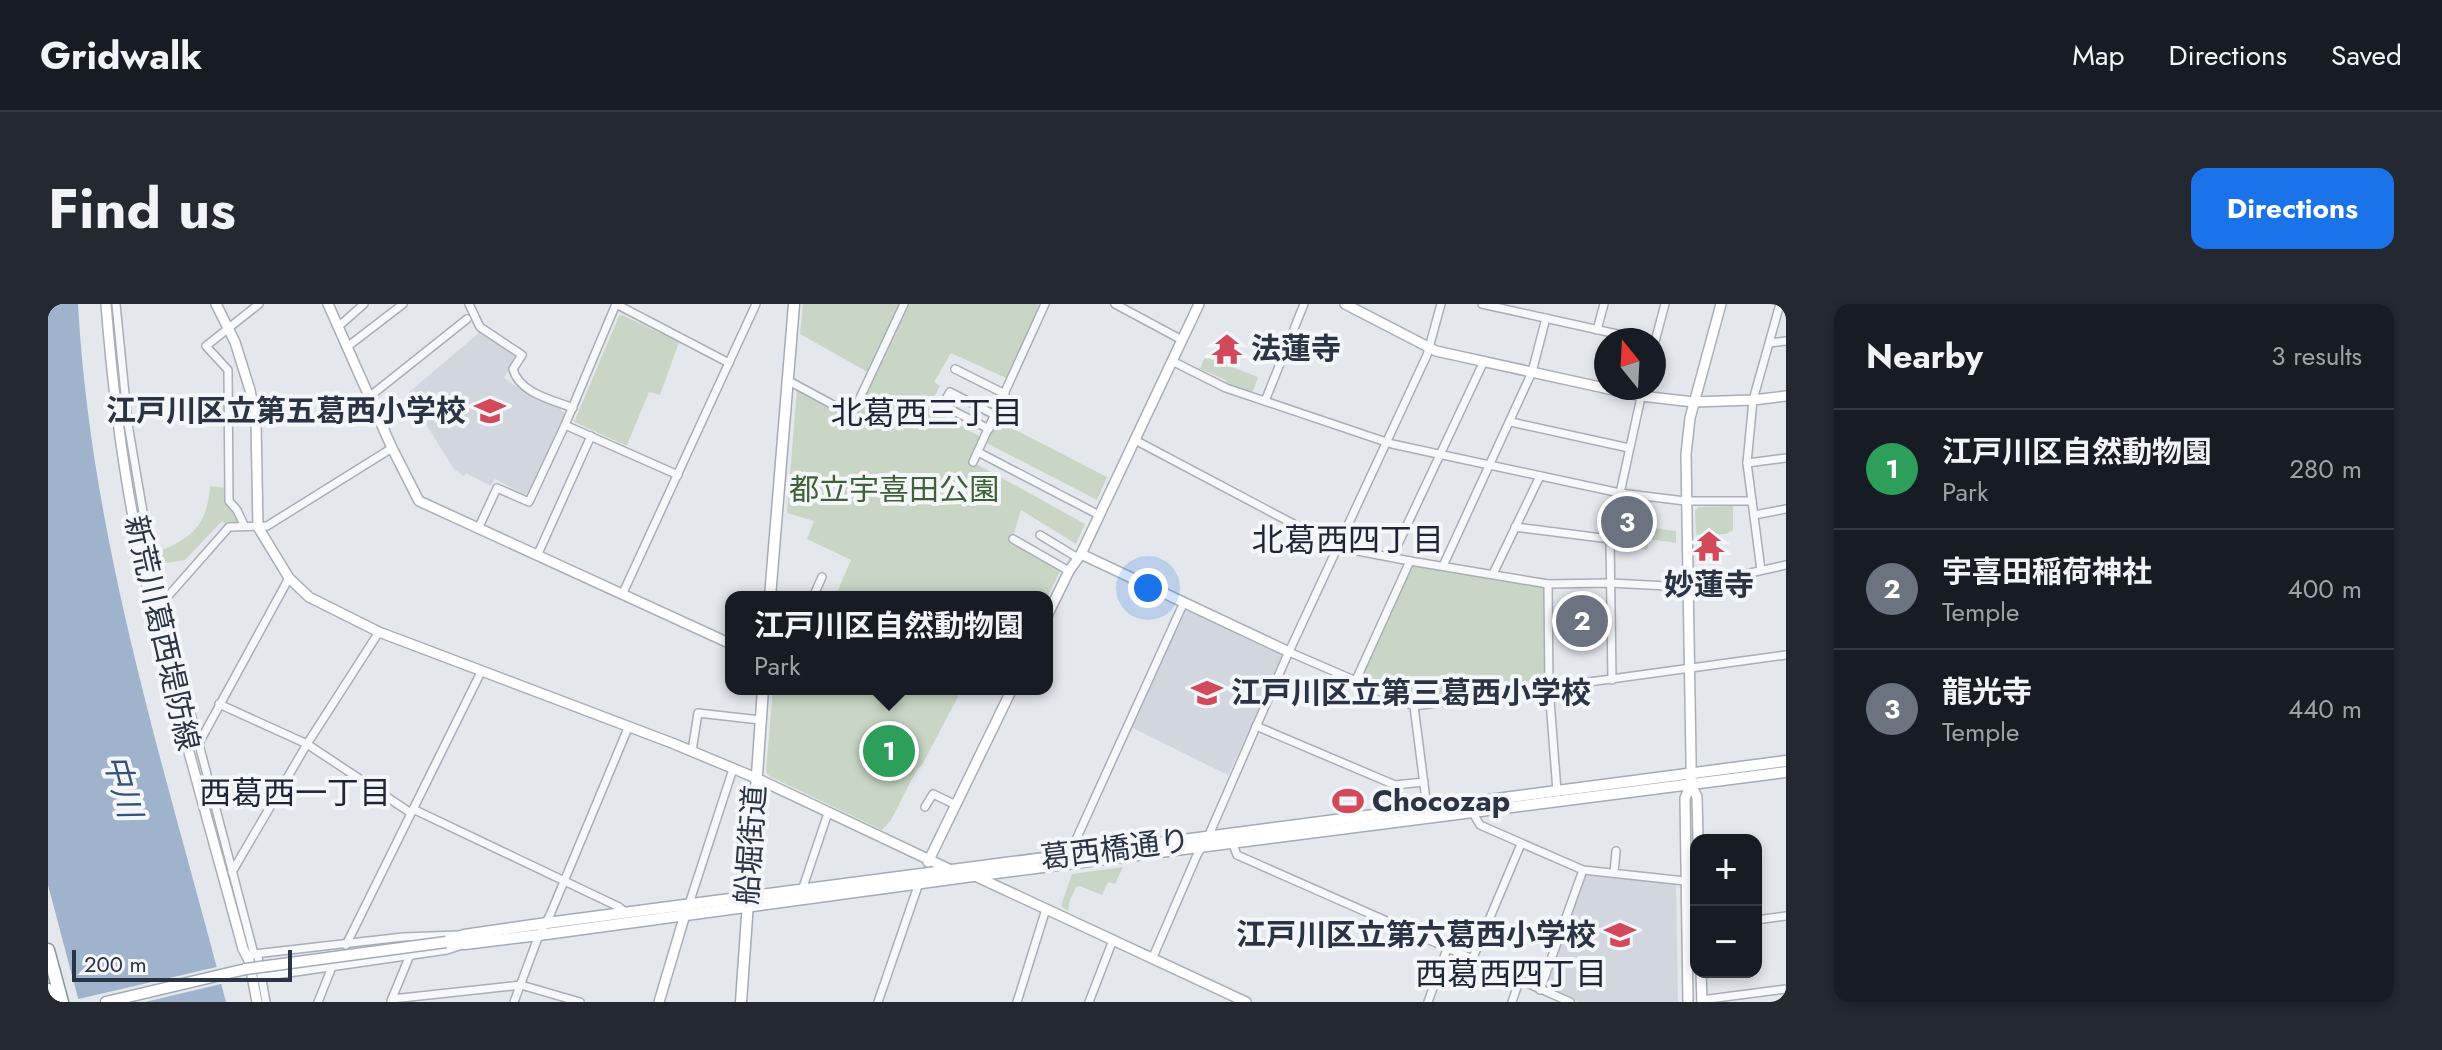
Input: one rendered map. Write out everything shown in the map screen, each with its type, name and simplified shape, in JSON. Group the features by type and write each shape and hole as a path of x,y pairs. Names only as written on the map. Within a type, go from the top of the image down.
{"highway":[{"path":"48,950 62,1002"},
{"path":"48,990 51,1002"}],"main road":[{"path":"770,591 794,304"},
{"name":"船堀街道","path":"741,1002 762,695"},
{"name":"葛西橋通り","path":"106,1002 256,967 446,942 547,923 689,904 748,902 1208,837 1231,839 1473,813 1786,761"},
{"name":"葛西橋通り","path":"465,939 539,935 685,916 802,890 973,876 1200,848 1231,839 1557,791 1786,772"}],"street":[{"name":"新荒川葛西堤防線","path":"106,304 129,496 239,933 249,960 257,1002"},
{"path":"116,304 128,424 157,604 199,743 254,954 258,957 266,1002"},
{"path":"216,304 229,329 250,390 256,422 258,527 276,561 309,597 379,632 756,778 952,871 973,876 1153,957 1231,999 1246,1002"},
{"path":"244,525 229,501 228,370 206,346 259,304"},
{"path":"328,304 416,498 725,641"},
{"path":"338,327 364,304"},
{"path":"347,347 403,304"},
{"path":"469,304 480,327 522,355 513,369 515,377 540,395 573,408"},
{"path":"478,529 497,488 529,502 573,408 616,304 729,363"},
{"path":"622,595 756,304"},
{"path":"787,380 852,415 904,304"},
{"path":"973,462 1045,304"},
{"path":"1115,304 1182,340"},
{"path":"1053,604 1099,515 1199,304"},
{"path":"1265,401 1304,304"},
{"path":"1345,304 1429,348 1594,383"},
{"path":"1153,957 1429,348 1441,304"},
{"path":"1482,304 1594,329"},
{"path":"1598,328 1604,304"},
{"path":"1658,328 1665,304"},
{"path":"1698,834 1697,797 1691,779 1686,454 1694,402 1721,304"},
{"path":"1761,570 1747,463 1753,400 1780,304"},
{"path":"1443,566 1532,372 1546,318"},
{"path":"369,397 467,319"},
{"path":"1770,343 1786,341"},
{"path":"1172,361 1226,388 1386,442 1620,493 1685,501 1752,501"},
{"path":"1392,557 1484,361"},
{"path":"955,369 1005,394"},
{"path":"989,429 942,405 950,392 995,415"},
{"path":"1666,397 1694,402 1786,396"},
{"path":"1612,680 1610,539 1640,400"},
{"path":"1511,422 1629,448"},
{"path":"565,425 678,475"},
{"path":"537,556 591,436"},
{"path":"1135,440 1337,547 1548,584 1687,587 1786,565"},
{"path":"157,604 229,527 267,526 392,448"},
{"path":"978,452 1099,515"},
{"path":"1747,463 1786,458"},
{"path":"1493,574 1540,476"},
{"path":"1754,515 1786,509"},
{"path":"1515,527 1610,539"},
{"path":"1040,535 1079,556 1414,706 1786,655"},
{"path":"1013,539 1069,571"},
{"path":"1356,680 1410,561"},
{"path":"816,591 822,577"},
{"path":"199,743 289,578"},
{"path":"1548,584 1549,688 1557,791"},
{"path":"1069,855 1184,602"},
{"path":"232,872 307,744 379,632"},
{"path":"346,945 481,672"},
{"path":"878,1002 929,860 1009,695"},
{"path":"219,704 307,744 412,811 565,880 625,912"},
{"path":"1414,706 1427,808"},
{"path":"692,751 698,713 760,720"},
{"path":"1256,726 1395,785 1424,782"},
{"path":"514,1002 539,935 547,923 628,728"},
{"path":"659,1002 733,769"},
{"path":"1690,920 1685,881 1685,798 1691,779"},
{"path":"925,807 933,794 956,805"},
{"path":"802,890 828,813"},
{"path":"1473,813 1480,825 1583,870 1685,881"},
{"path":"1231,839 1237,855 1570,1002"},
{"path":"1472,960 1521,844"},
{"path":"1614,873 1616,851"},
{"path":"1540,990 1583,870"},
{"path":"1017,1002 1046,909"},
{"path":"1762,919 1786,916"},
{"path":"254,954 403,937 465,939"},
{"path":"261,977 447,950 465,939"},
{"path":"1089,1002 1113,940"},
{"path":"318,948 320,969"},
{"path":"1428,1002 1447,949"},
{"path":"1688,1002 1690,953"},
{"path":"410,955 391,1001 521,985 580,1002"},
{"path":"318,1002 332,967"},
{"path":"1701,978 1702,1001 1786,989"},
{"path":"1512,1002 1519,981"},
{"path":"1773,991 1774,1002"},
{"path":"457,1002 461,992"}],"shaded area":[{"name":"江戸川区立第五葛西小学校","path":"480,332 516,357 504,378 565,414 528,494 495,479 491,486 454,469 407,394"},
{"name":"江戸川区立第三葛西小学校","path":"1186,609 1280,653 1283,660 1228,775 1131,727"},
{"name":"江戸川区立第六葛西小学校","path":"1589,873 1676,885 1678,1002 1579,1002 1547,990"}],"green space":[{"name":"都立宇喜田公園","path":"803,304 1039,304 1008,379 951,353 934,382 940,386 928,408 986,440 996,420 1107,477 1097,500 981,440 971,461 1085,524 1076,544 1021,510 1012,540 1061,569 1050,591 838,591 851,560 807,539 814,521 787,513 797,388 853,417 873,375 800,334"},
{"path":"622,315 679,342 660,395 649,392 627,445 574,422"},
{"path":"1205,357 1258,377 1252,393 1200,369"},
{"path":"210,486 229,488 229,501 244,525 229,527 222,521 185,560 152,565 150,555 185,538 200,523"},
{"path":"1733,506 1733,530 1726,534 1696,535 1695,511 1699,507"},
{"path":"1652,528 1676,531 1676,543 1649,539 1647,550 1616,543 1618,529 1637,532 1638,529 1650,531"},
{"path":"1412,565 1545,588 1546,685 1414,702 1360,680"},
{"path":"772,695 959,695 891,820 882,830 769,776 766,771"},
{"path":"1123,867 1115,884 1108,882 1102,895 1076,887 1068,911 1061,906 1072,874"}],"water":[{"name":"中川","path":"48,304 78,304 98,482 115,569 156,743 226,1002 79,1002 48,885"}],"pier":[{"path":"221,966 225,983 145,1002 74,1000"}],"place":[{"name":"法蓮寺","path":"1227,349"},
{"name":"江戸川区立第五葛西小学校","path":"490,411"},
{"name":"龍光寺","path":"1627,522"},
{"name":"妙蓮寺","path":"1709,546"},
{"name":"宇喜田稲荷神社","path":"1582,621"},
{"name":"江戸川区立第三葛西小学校","path":"1207,693"},
{"name":"江戸川区自然動物園","path":"889,751"},
{"name":"Chocozap","path":"1348,801"},
{"name":"江戸川区立第六葛西小学校","path":"1620,935"}],"district":[{"name":"北葛西三丁目","path":"927,413"},
{"name":"北葛西四丁目","path":"1348,540"},
{"name":"西葛西一丁目","path":"295,793"},
{"name":"西葛西四丁目","path":"1511,974"}]}
